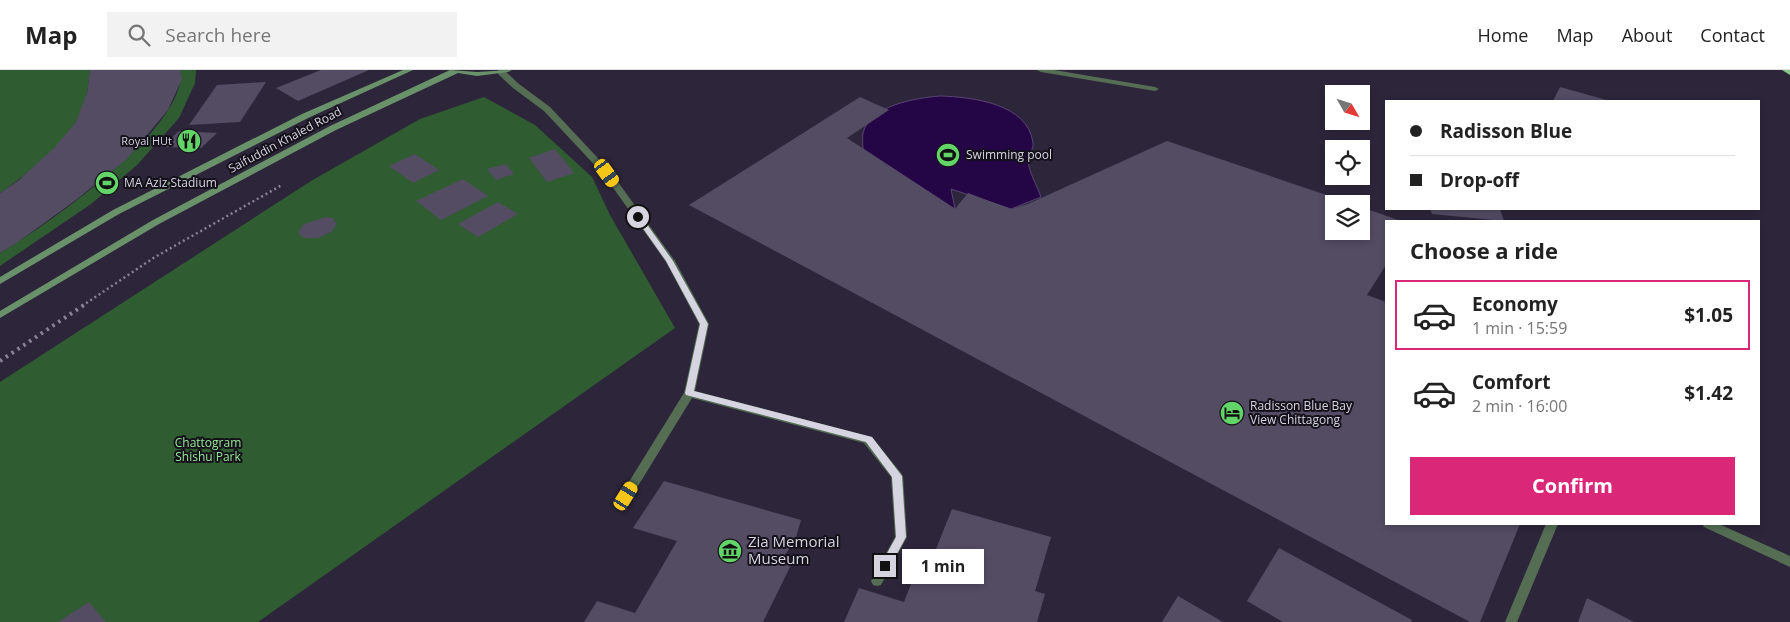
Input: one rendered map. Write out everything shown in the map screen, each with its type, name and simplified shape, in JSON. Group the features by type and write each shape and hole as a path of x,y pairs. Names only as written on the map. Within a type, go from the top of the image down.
{"main road":[{"name":"Saifuddin Khaled Road","path":"0,281 116,212 306,116 409,70"},
{"name":"Saifuddin Khaled Road","path":"0,315 173,213 333,128 455,71"},
{"path":"455,71 476,74 504,71"}],"lane":[{"path":"1041,70 1155,89"},
{"path":"504,71 516,86 547,109 607,173 670,261 704,324 689,393 626,496"},
{"path":"689,393 868,440 897,476 901,528 901,537 877,581"},
{"path":"1511,622 1552,525"},
{"path":"1710,525 1790,562"}],"path":[{"path":"0,360 155,257 283,184"}],"green space":[{"path":"0,70 90,70 84,103 79,116 69,132 42,160 0,193"},
{"name":"MA Aziz Stadium","path":"180,70 196,70 195,83 179,118 137,165 91,204 0,266 0,253 79,198 139,146 162,119 177,93"},
{"name":"Chattogram Shishu Park","path":"484,97 535,125 592,177 610,215 675,328 258,622 0,622 0,382 311,181 420,119"}],"shaded area":[{"name":"Swimming pool","path":"940,96 982,101 1010,111 1021,119 1029,130 1033,143 1028,161 1031,174 1041,197 1011,209 951,189 955,209 863,149 863,133 867,123 875,116 884,110 907,101"}],"building":[{"path":"90,70 180,70 182,79 168,110 127,159 76,200 0,253 0,193 19,180 54,148 76,122 87,93"},
{"path":"321,70 369,70 298,101 276,88"},
{"path":"266,82 240,122 189,125 217,85"},
{"path":"1560,87 1606,100 1554,100"},
{"name":"Radisson Blue Bay View Chittagong","path":"860,97 889,110 847,138 955,209 968,193 1011,209 1028,204 1167,141 1326,195 1325,240 1370,240 1370,210 1398,220 1385,220 1385,267 1367,295 1385,302 1385,525 1520,525 1480,622 1470,622 689,205"},
{"path":"179,131 217,133 201,148 162,147"},
{"path":"555,149 574,173 547,182 529,158"},
{"path":"415,154 439,170 413,183 389,166"},
{"path":"506,164 514,174 496,180 487,169"},
{"path":"463,179 488,196 441,220 416,201"},
{"path":"498,202 518,214 478,237 458,224"},
{"path":"1430,210 1500,210 1504,220 1494,220 1432,214"},
{"path":"326,217 332,218 337,224 331,232 318,238 304,238 298,232 304,224"},
{"name":"Zia Memorial Museum","path":"664,481 801,520 795,541 781,560 792,563 763,622 584,622 597,601 635,613 677,541 633,528"},
{"path":"952,509 1051,537 1035,591 1045,594 1037,622 844,622 859,588 904,602 922,556 932,559"},
{"path":"1279,548 1412,620 1411,622 1283,622 1247,601"},
{"path":"1178,596 1223,622 1162,622"},
{"path":"1587,598 1634,622 1578,622"},
{"path":"89,602 106,622 58,622"}],"place":[{"name":"Royal HUt","path":"189,141"},
{"name":"Swimming pool","path":"948,155"},
{"name":"MA Aziz Stadium","path":"107,183"},
{"name":"Radisson Blue Bay View Chittagong","path":"1232,413"},
{"name":"Zia Memorial Museum","path":"730,551"}],"route":[{"path":"638,217 670,261 704,324 689,393 868,440 897,476 901,537 885,566"}]}
